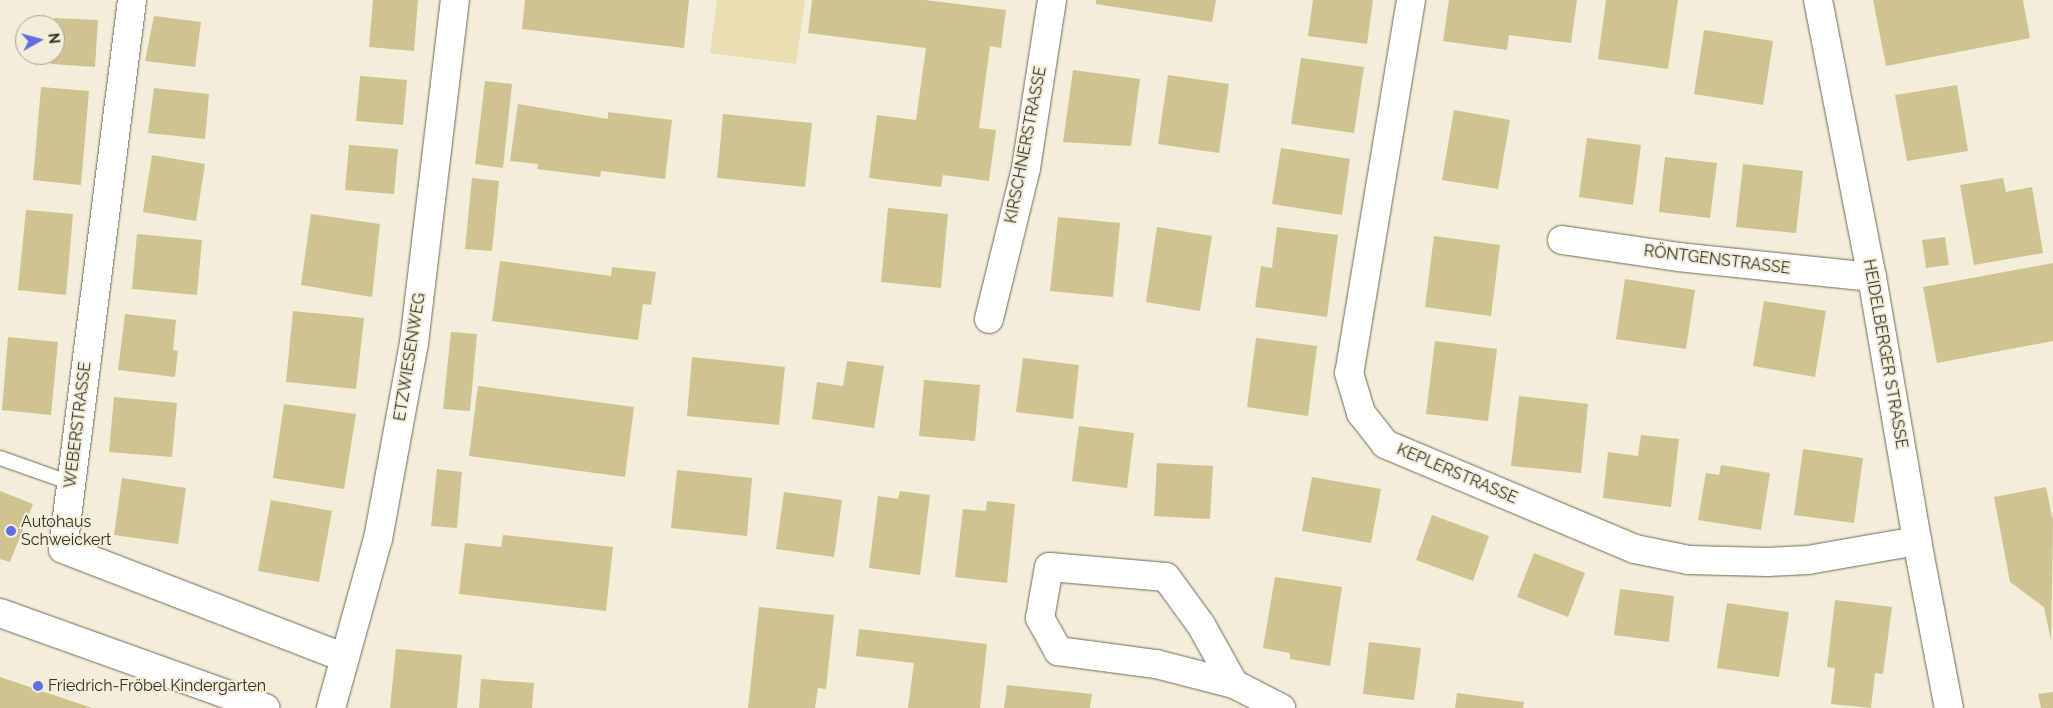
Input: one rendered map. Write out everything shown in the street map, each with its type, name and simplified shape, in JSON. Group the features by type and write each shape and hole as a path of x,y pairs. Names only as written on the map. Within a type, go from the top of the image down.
{"street":[{"name":"WEBERSTRASSE","path":"132,0 63,549 345,658"},
{"name":"ETZWIESENWEG","path":"331,708 378,539 414,342 455,0"},
{"name":"KIRSCHNERSTRASSE","path":"989,319 1026,168 1052,0"},
{"name":"KEPLERSTRASSE","path":"1411,0 1349,373 1361,412 1386,444 1635,549 1689,560 1767,562 1808,560 1917,541"},
{"name":"HEIDELBERGER STRASSE","path":"1818,0 1872,277 1917,541 1949,708"},
{"name":"RÖNTGENSTRASSE","path":"1562,240 1678,257 1872,277"},
{"path":"1234,684 1201,625 1166,577 1049,567 1040,618 1058,651 1156,664 1234,684 1281,708"},
{"path":"0,614 266,708"}],"lane":[{"path":"0,458 71,483"}],"shaded area":[{"path":"717,0 805,0 796,64 710,53"}],"building":[{"path":"373,0 418,0 414,51 369,47"},
{"path":"525,0 689,0 684,48 522,29"},
{"path":"812,0 925,0 1006,10 1001,48 990,46 979,128 996,130 989,181 943,175 941,187 869,178 877,115 916,120 926,48 808,33"},
{"path":"1096,0 1216,0 1212,22 1096,4"},
{"path":"1313,0 1373,0 1367,44 1308,36"},
{"path":"1449,0 1577,0 1571,43 1509,35 1507,50 1443,41"},
{"path":"1606,0 1678,0 1668,69 1598,59"},
{"path":"1873,0 2023,0 2030,38 1886,66"},
{"path":"154,16 201,22 195,67 145,61"},
{"path":"65,18 98,20 95,67 65,65"},
{"path":"1704,30 1773,41 1763,105 1694,94"},
{"path":"1301,58 1364,67 1354,133 1291,124"},
{"path":"1073,70 1140,79 1131,146 1063,142"},
{"path":"1168,75 1229,84 1219,153 1158,144"},
{"path":"360,76 407,80 403,125 356,121"},
{"path":"485,81 512,84 503,168 475,164"},
{"path":"1957,85 1968,151 1907,161 1895,95"},
{"path":"41,87 89,91 81,185 33,180"},
{"path":"154,88 209,94 205,139 148,133"},
{"path":"518,104 608,119 608,112 672,120 665,179 601,171 600,177 537,169 538,164 510,161"},
{"path":"1454,110 1510,120 1498,189 1442,180"},
{"path":"723,114 812,123 805,187 717,178"},
{"path":"1587,138 1641,145 1633,205 1579,197"},
{"path":"349,145 398,149 394,194 345,190"},
{"path":"1281,148 1350,159 1342,215 1272,204"},
{"path":"152,155 205,164 196,221 143,212"},
{"path":"1665,157 1717,163 1710,218 1659,212"},
{"path":"1743,164 1803,171 1796,233 1736,227"},
{"path":"472,178 499,181 492,251 465,249"},
{"path":"2003,178 2006,192 2032,187 2043,253 1974,265 1960,185"},
{"path":"888,208 948,214 941,288 881,282"},
{"path":"26,210 73,214 66,295 18,290"},
{"path":"311,214 380,224 372,297 301,285"},
{"path":"1058,217 1120,223 1113,297 1050,291"},
{"path":"1157,227 1212,236 1200,311 1146,302"},
{"path":"1277,227 1338,235 1327,317 1255,307 1261,266 1272,268"},
{"path":"137,234 202,240 197,295 132,289"},
{"path":"1434,236 1500,245 1491,316 1425,307"},
{"path":"1945,237 1949,265 1926,268 1922,240"},
{"path":"500,261 611,276 612,267 656,272 651,305 643,304 638,340 492,321"},
{"path":"2053,263 2053,341 1937,363 1923,287"},
{"path":"1625,279 1695,290 1686,349 1616,339"},
{"path":"1764,301 1826,311 1815,377 1753,366"},
{"path":"293,311 364,318 356,389 286,382"},
{"path":"125,314 176,320 173,350 178,351 175,377 118,370"},
{"path":"451,332 477,334 470,411 443,409"},
{"path":"8,337 58,342 51,415 2,410"},
{"path":"1256,338 1317,346 1308,416 1247,407"},
{"path":"1435,341 1497,349 1488,421 1426,414"},
{"path":"692,357 785,367 779,425 687,416"},
{"path":"1023,358 1079,365 1073,419 1016,412"},
{"path":"847,361 884,366 874,428 812,419 817,382 843,386"},
{"path":"924,380 980,385 975,441 919,436"},
{"path":"478,386 634,407 625,477 469,456"},
{"path":"1519,396 1588,404 1581,473 1511,466"},
{"path":"114,397 177,403 172,457 109,452"},
{"path":"284,404 356,414 344,489 273,478"},
{"path":"1079,426 1134,433 1127,488 1072,481"},
{"path":"1641,435 1679,439 1671,507 1603,498 1608,452 1638,456"},
{"path":"1803,449 1863,458 1854,523 1794,515"},
{"path":"1157,463 1213,466 1210,519 1154,516"},
{"path":"1721,465 1770,473 1761,530 1698,520 1706,473 1719,475"},
{"path":"437,469 462,472 457,528 431,526"},
{"path":"677,470 752,478 747,536 671,528"},
{"path":"1312,477 1381,489 1371,543 1302,531"},
{"path":"122,478 186,488 178,544 114,535"},
{"path":"2046,487 2053,521 2051,641 2044,607 2010,582 1994,497"},
{"name":"Autohaus Schweickert","path":"0,491 33,504 10,562 0,559"},
{"path":"900,491 930,495 920,575 869,568 878,496 898,499"},
{"path":"784,492 842,500 834,557 776,549"},
{"path":"271,500 332,511 319,582 258,571"},
{"path":"987,501 1015,504 1007,583 955,577 963,509 986,511"},
{"path":"1432,515 1489,536 1473,581 1416,560"},
{"path":"503,535 613,547 606,611 459,594 465,543 501,547"},
{"path":"1534,553 1585,573 1568,617 1517,597"},
{"path":"1275,577 1342,587 1330,666 1290,659 1290,653 1263,648"},
{"path":"1620,589 1674,596 1669,642 1614,635"},
{"path":"1835,600 1892,607 1883,674 1875,673 1871,708 1831,704 1835,668 1827,667"},
{"path":"1727,603 1789,612 1779,677 1717,668"},
{"path":"759,607 834,615 826,689 818,688 815,708 748,708"},
{"path":"859,629 987,644 980,708 908,708 914,663 856,656"},
{"path":"1369,642 1421,648 1414,700 1363,694"},
{"path":"396,649 462,655 457,708 390,708"},
{"path":"0,677 92,708 0,708"},
{"path":"481,679 534,683 532,708 479,708"},
{"path":"1007,685 1092,694 1090,708 1004,708"},
{"path":"2053,692 2053,708 2041,708 2038,694"},
{"path":"1457,693 1524,702 1523,708 1455,708"}],"place":[{"name":"Autohaus Schweickert","path":"11,531"},
{"name":"Friedrich-Fröbel Kindergarten","path":"38,686"}]}
